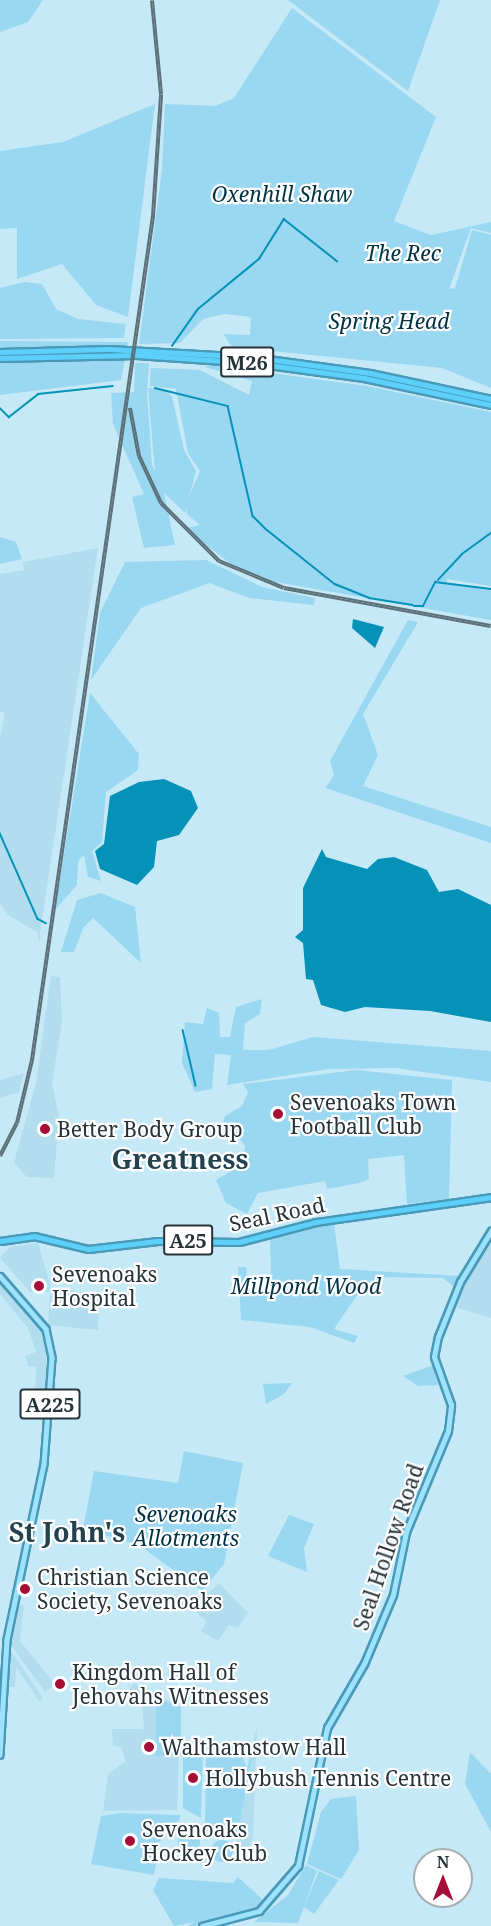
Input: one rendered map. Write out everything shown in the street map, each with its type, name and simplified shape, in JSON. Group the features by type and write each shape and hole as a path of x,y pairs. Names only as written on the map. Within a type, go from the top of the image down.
{"highway":[{"name":"M26","path":"0,352 109,349 253,357 369,373 491,399"},
{"name":"M26","path":"0,358 126,355 253,363 364,378 491,405"},
{"name":"Seal Road","path":"0,1241 34,1236 88,1249 158,1241 239,1242 316,1222 491,1197"}],"main road":[{"name":"Seal Hollow Road","path":"202,1926 260,1911 298,1866 327,1728 364,1664 393,1595 406,1532 448,1431 451,1405 435,1357 438,1337 459,1282 491,1231"},
{"name":"A225","path":"0,1275 46,1329 52,1358 44,1464 6,1645 0,1755"}],"shaded area":[{"path":"98,548 40,943 37,932 8,915 0,903 0,738 5,713 0,712 0,574 24,570 23,562"},
{"path":"353,619 384,627 375,648 352,628"},
{"path":"164,779 191,791 198,808 179,835 157,841 154,867 137,885 100,869 95,851 104,844 110,796 139,782"},
{"path":"322,849 326,857 367,869 378,859 394,857 427,870 439,892 458,889 491,905 491,1022 430,1011 365,1007 345,1012 321,1005 313,980 306,979 303,943 295,937 303,930 303,888"},
{"path":"51,976 60,977 62,1022 52,1083 59,1116 54,1178 27,1177 14,1163 36,1083"},
{"path":"24,1073 19,1092 0,1098 0,1080"},
{"path":"491,1236 491,1318 451,1306"},
{"name":"Sevenoaks Hospital","path":"38,1243 51,1287 99,1295 98,1330 48,1325 50,1292 30,1292 0,1258 10,1247"},
{"path":"0,1276 45,1332 48,1403 35,1402 36,1366 29,1367 25,1356 36,1352 28,1328 0,1294"},
{"path":"219,1583 248,1613 238,1628 229,1625 218,1641 201,1631 207,1622 192,1608"},
{"path":"15,1604 24,1605 20,1641 55,1684 45,1692 8,1641"},
{"path":"9,1648 43,1698 40,1702 16,1667 15,1687 7,1687"},
{"name":"Walthamstow Hall","path":"134,1683 181,1707 177,1810 103,1811 108,1774 126,1761 121,1747 113,1746 112,1729 144,1729 142,1703 127,1694"},
{"path":"257,1728 253,1838 241,1862 234,1857"}],"green space":[{"path":"0,0 43,0 28,22 0,32"},
{"path":"288,0 440,0 408,91"},
{"name":"Oxenhill Shaw","path":"292,8 436,117 394,221 431,235 491,222 491,233 471,228 449,289 455,288 472,230 491,235 491,388 442,368 232,347 223,334 250,335 251,317 224,314 203,319 180,343 139,344 162,170 165,104 215,106 234,98"},
{"path":"155,104 128,317 96,305 62,264 17,279 17,228 0,229 0,151 63,142"},
{"path":"24,282 42,284 56,309 78,319 126,324 124,338 0,339 0,288"},
{"path":"0,341 128,342 121,380 0,395"},
{"path":"135,363 149,363 147,392 152,465 155,472 148,388 167,390 172,397 184,450 196,471 185,513 164,493 175,545 144,548 132,497 144,494 113,424 111,393 134,392"},
{"path":"211,365 367,386 491,412 491,586 447,579 447,583 491,590 491,620 270,581 231,564 197,538 187,528 200,525 187,514 186,504 200,471 188,453 176,389 150,386 151,368 200,370 249,395 252,381 205,367"},
{"path":"0,537 16,542 22,559 0,564"},
{"path":"206,560 262,587 315,598 314,605 249,598 209,583 141,608 91,680 100,613 125,562"},
{"path":"408,620 418,622 363,714 378,755 363,786 491,827 491,843 325,788 334,775 330,761"},
{"path":"90,693 139,754 138,770 106,792 102,842 92,851 101,881 88,877 84,855 78,861 77,885 55,910"},
{"path":"101,893 135,907 141,963 93,918 83,928 74,952 61,952 77,900"},
{"path":"262,999 260,1014 245,1023 243,1050 269,1050 313,1037 491,1051 491,1082 396,1068 329,1069 227,1085 231,1055 215,1054 212,1089 195,1092 182,1063 185,1022 203,1024 207,1008 219,1013 220,1037 230,1037 236,1007"},
{"path":"356,1070 452,1080 449,1199 407,1204 404,1155 368,1159 369,1179 360,1183 327,1189 325,1181 258,1193 247,1214 226,1203 216,1180 243,1164 245,1146 236,1133 222,1127 225,1116 242,1106 248,1092 243,1084"},
{"name":"Millpond Wood","path":"334,1223 340,1269 461,1276 454,1287 443,1278 378,1277 362,1288 334,1329 358,1336 354,1343 310,1327 241,1320 238,1267 246,1267 248,1290 266,1284 271,1274 270,1236"},
{"path":"433,1365 438,1385 418,1386 403,1376"},
{"path":"292,1383 284,1394 266,1404 263,1384"},
{"name":"Sevenoaks Allotments","path":"184,1451 243,1463 224,1564 202,1591 139,1545 83,1529 94,1471 178,1483"},
{"path":"289,1515 314,1524 304,1548 307,1572 268,1556"},
{"path":"156,1699 181,1707 181,1755 156,1756"},
{"path":"257,1728 237,1840 205,1826 206,1755 227,1755 227,1744 236,1743 247,1768"},
{"name":"Hollybush Tennis Centre","path":"183,1747 203,1748 201,1818 183,1808"},
{"path":"470,1752 491,1774 491,1832 465,1784"},
{"path":"356,1796 359,1850 341,1879 307,1864 321,1812 331,1799"},
{"path":"121,1813 180,1815 179,1821 163,1828 154,1875 91,1864 101,1816"},
{"path":"189,1831 197,1834 200,1842 197,1850 189,1853 181,1850 178,1842 181,1834"},
{"path":"222,1840 230,1843 233,1851 230,1859 222,1862 214,1859 211,1851 214,1843"},
{"path":"306,1865 317,1871 298,1923 254,1922 288,1895"},
{"path":"319,1871 339,1880 314,1914 304,1907"},
{"path":"238,1877 263,1900 254,1910 224,1918 219,1914 225,1920 197,1926 188,1926 195,1922 174,1926 153,1890 159,1878 233,1883 213,1908"}],"waterway":[{"path":"172,346 198,309 259,259 284,219 337,261"},
{"path":"0,408 9,417 38,394 113,386"},
{"path":"155,388 228,406 253,516 266,529 335,584 369,598 412,605"},
{"path":"438,580 462,554 491,533"},
{"path":"414,606 423,606 435,582 491,589"},
{"path":"0,833 38,919 46,923"},
{"path":"183,1030 196,1086"}],"railway":[{"path":"0,1156 17,1123 32,1060 153,216 161,94 152,0"},
{"path":"130,408 139,456 161,503 219,561 284,588 491,626"}],"place":[{"name":"Sevenoaks Town Football Club","path":"278,1114"},
{"name":"Better Body Group","path":"45,1129"},
{"name":"Sevenoaks Hospital","path":"39,1286"},
{"name":"Christian Science Society, Sevenoaks","path":"25,1589"},
{"name":"Kingdom Hall of Jehovahs Witnesses","path":"60,1684"},
{"name":"Walthamstow Hall","path":"149,1747"},
{"name":"Hollybush Tennis Centre","path":"193,1778"},
{"name":"Sevenoaks Hockey Club","path":"130,1841"}],"district":[{"name":"Greatness","path":"180,1159"},
{"name":"St John's","path":"67,1532"}],"park label":[{"name":"The Rec","path":"403,253"},
{"name":"Spring Head","path":"389,321"}]}
